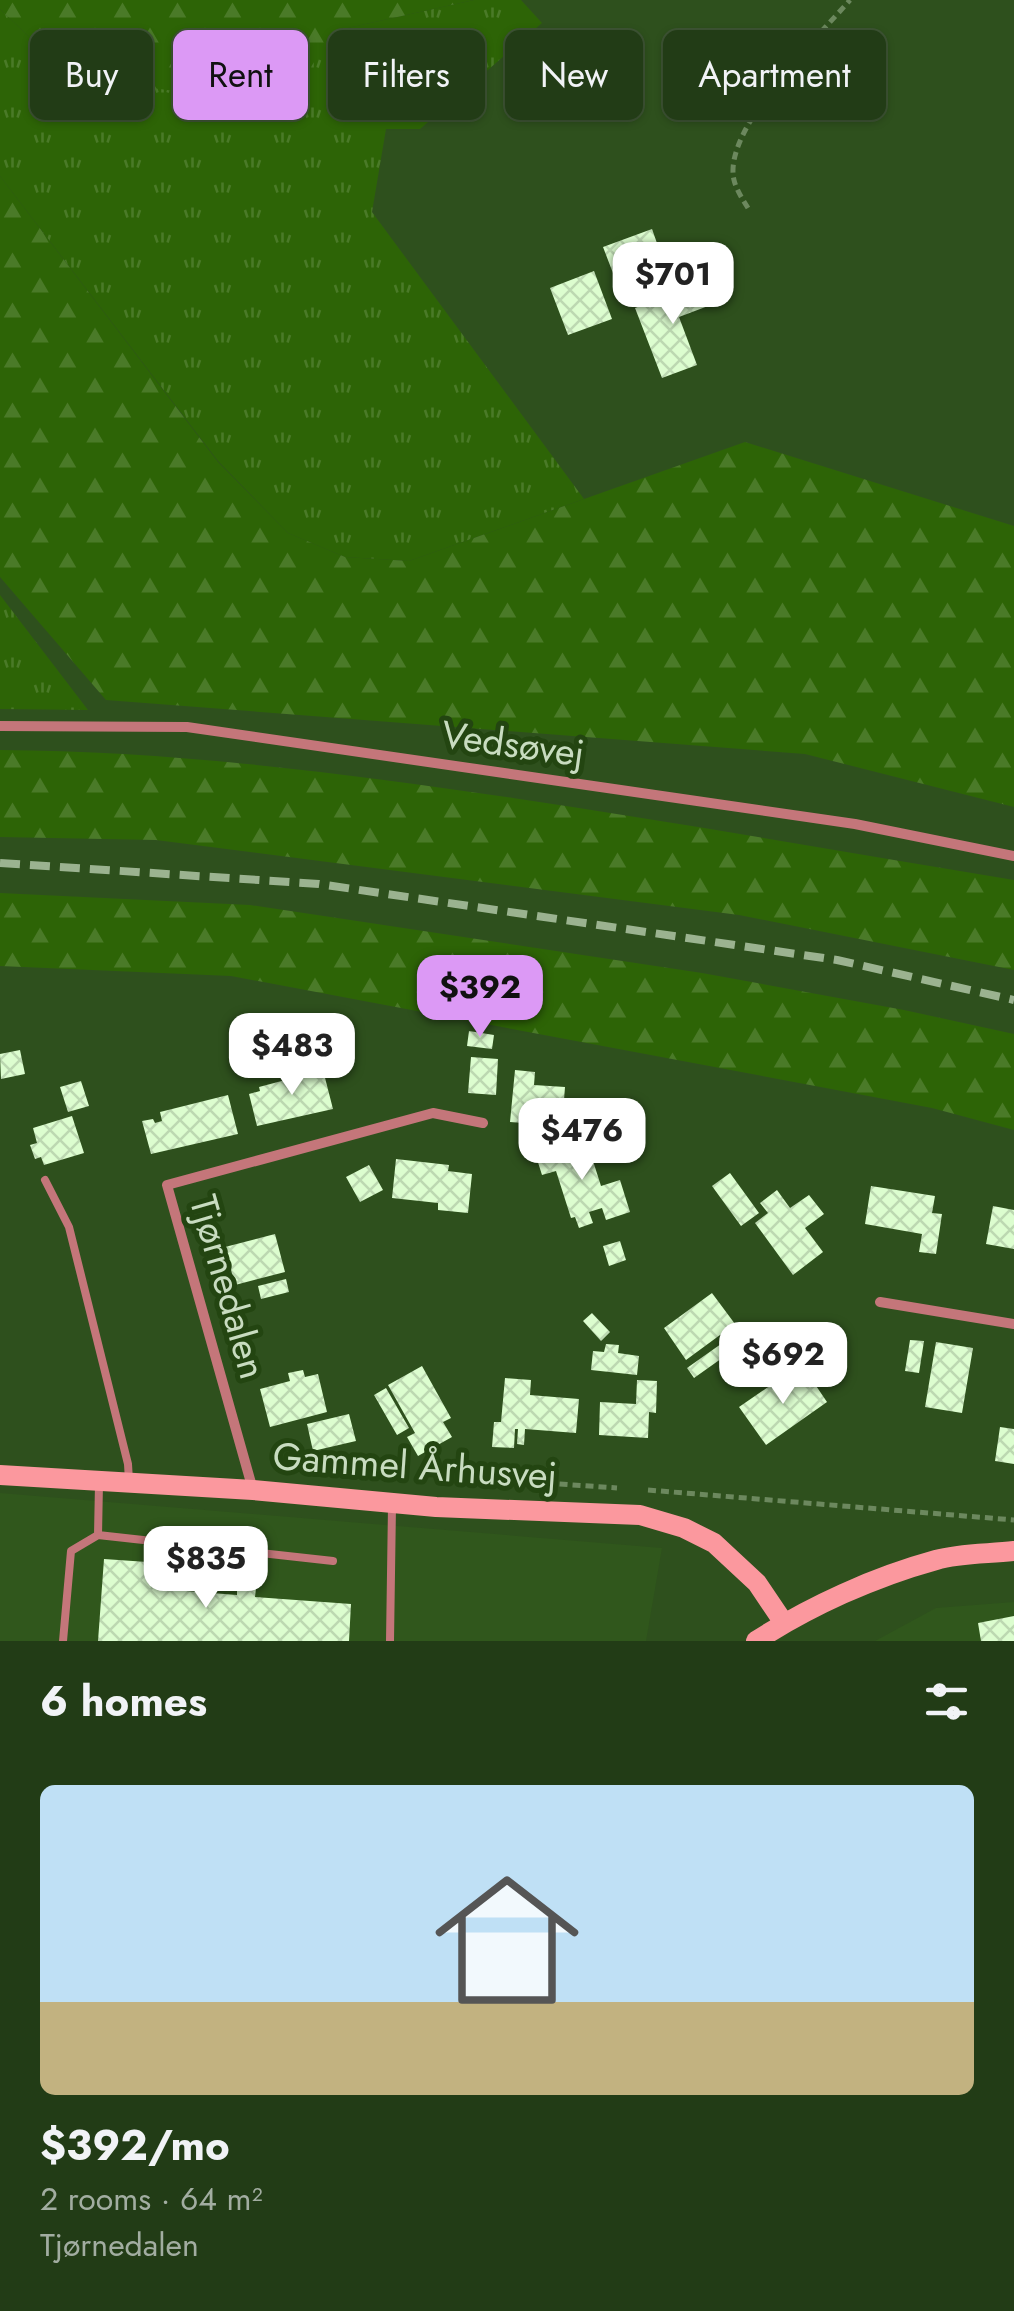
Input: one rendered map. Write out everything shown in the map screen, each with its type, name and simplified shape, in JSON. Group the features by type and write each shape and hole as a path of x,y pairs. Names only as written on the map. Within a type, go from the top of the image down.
{"street":[{"name":"Vedsøvej","path":"0,726 188,727 855,824 1014,856"},
{"name":"Tjørnedalen","path":"253,1490 167,1185 434,1112 483,1123"},
{"path":"880,1302 1014,1324"},
{"name":"Gammel Århusvej","path":"0,1475 253,1490 392,1504 654,1518 714,1543 757,1583 784,1622"},
{"path":"756,1641 784,1622 862,1586 938,1559 1014,1551"}],"lane":[{"path":"45,1180 69,1228 129,1481"},
{"path":"98,1535 100,1480"},
{"path":"390,1641 392,1504"},
{"path":"63,1641 71,1551 98,1535 333,1562"}],"path":[{"path":"748,208 734,179 736,148 766,96 850,0"}],"shaded area":[{"path":"0,1493 662,1548 646,1641 0,1641"},
{"path":"1014,1602 1014,1641 875,1641 936,1608"}],"green space":[{"path":"0,0 474,0 328,30 328,40 308,72 308,30 173,30 173,91 153,88 153,30 30,30 30,38 0,9"},
{"path":"474,0 521,0 542,23 534,30 505,30 505,55 485,73 485,30 339,30"},
{"path":"0,9 30,38 30,120 153,120 153,63 173,59 173,120 308,120 308,36 328,32 328,120 430,120 420,129 386,129 372,212 584,499 409,561 345,557 288,533 218,461 0,176"},
{"path":"0,176 218,462 288,533 345,557 409,561 745,442 1014,526 1014,807 805,754 106,700 0,577"},
{"path":"0,595 88,710 0,709"},
{"path":"0,750 129,754 385,780 638,817 1014,880 1014,970 739,915 156,840 0,837"},
{"path":"0,893 250,905 702,973 1014,1034 1014,1130 932,1108 231,976 0,966"}],"building":[{"path":"652,229 669,277 621,294 603,247"},
{"path":"594,271 612,319 568,335 550,288"},
{"path":"707,281 716,303 679,317 697,365 662,378 635,308"},
{"path":"249,1024 253,1041 240,1044 235,1028"},
{"path":"469,1031 494,1035 492,1049 467,1046"},
{"path":"20,1050 25,1074 1,1079 0,1054"},
{"path":"471,1057 498,1059 496,1095 468,1093"},
{"path":"318,1064 333,1109 257,1126 249,1094 260,1091 259,1087 304,1075 302,1068"},
{"path":"515,1070 535,1072 534,1085 565,1087 562,1126 510,1122"},
{"path":"81,1081 89,1106 68,1112 60,1087"},
{"path":"228,1095 238,1134 151,1154 142,1121 162,1121 160,1112"},
{"path":"72,1116 84,1153 44,1165 41,1157 35,1159 30,1145 37,1143 33,1128"},
{"path":"578,1139 580,1145 587,1142 601,1186 620,1180 630,1212 606,1220 602,1208 589,1212 593,1223 579,1228 575,1217 571,1218 556,1171 542,1175 535,1153"},
{"path":"396,1159 449,1165 448,1171 472,1174 468,1213 438,1210 438,1203 392,1198"},
{"path":"369,1165 383,1190 360,1202 346,1177"},
{"path":"730,1173 759,1213 741,1226 712,1186"},
{"path":"871,1186 935,1196 932,1213 942,1214 936,1254 919,1252 922,1234 865,1224"},
{"path":"777,1190 790,1208 809,1195 824,1214 805,1228 823,1252 793,1275 755,1223 768,1213 760,1203"},
{"path":"993,1206 1014,1210 1014,1249 986,1244"},
{"path":"275,1234 285,1272 235,1285 225,1247"},
{"path":"620,1241 626,1260 609,1266 603,1246"},
{"path":"286,1279 289,1292 261,1299 258,1286"},
{"path":"712,1293 735,1324 686,1360 664,1328"},
{"path":"592,1313 610,1332 601,1341 583,1321"},
{"path":"728,1339 735,1349 694,1378 687,1368"},
{"path":"910,1340 924,1341 919,1373 905,1371"},
{"path":"936,1342 973,1348 962,1413 925,1407"},
{"path":"606,1344 619,1345 618,1353 639,1356 637,1375 591,1370 593,1351 604,1352"},
{"path":"422,1366 451,1418 443,1422 452,1437 418,1456 407,1437 415,1433 388,1385"},
{"path":"303,1370 305,1377 318,1374 327,1412 270,1427 260,1389 290,1381 288,1373"},
{"path":"806,1371 827,1402 766,1445 739,1407 774,1383 779,1390"},
{"path":"505,1378 531,1380 530,1395 579,1399 576,1433 525,1429 524,1445 517,1444 515,1429 514,1448 492,1447 494,1422 501,1422"},
{"path":"637,1380 657,1381 656,1413 649,1412 648,1438 599,1435 600,1402 636,1404"},
{"path":"386,1388 409,1428 397,1435 374,1395"},
{"path":"349,1414 356,1441 313,1451 307,1424"},
{"path":"1000,1427 1014,1429 1014,1464 995,1461"},
{"path":"104,1559 176,1564 174,1590 237,1595 237,1586 256,1588 255,1597 351,1604 349,1641 98,1641"},
{"path":"1014,1616 1014,1641 981,1641 978,1623"}],"railway":[{"path":"0,863 319,884 837,960 1014,1000"}]}
